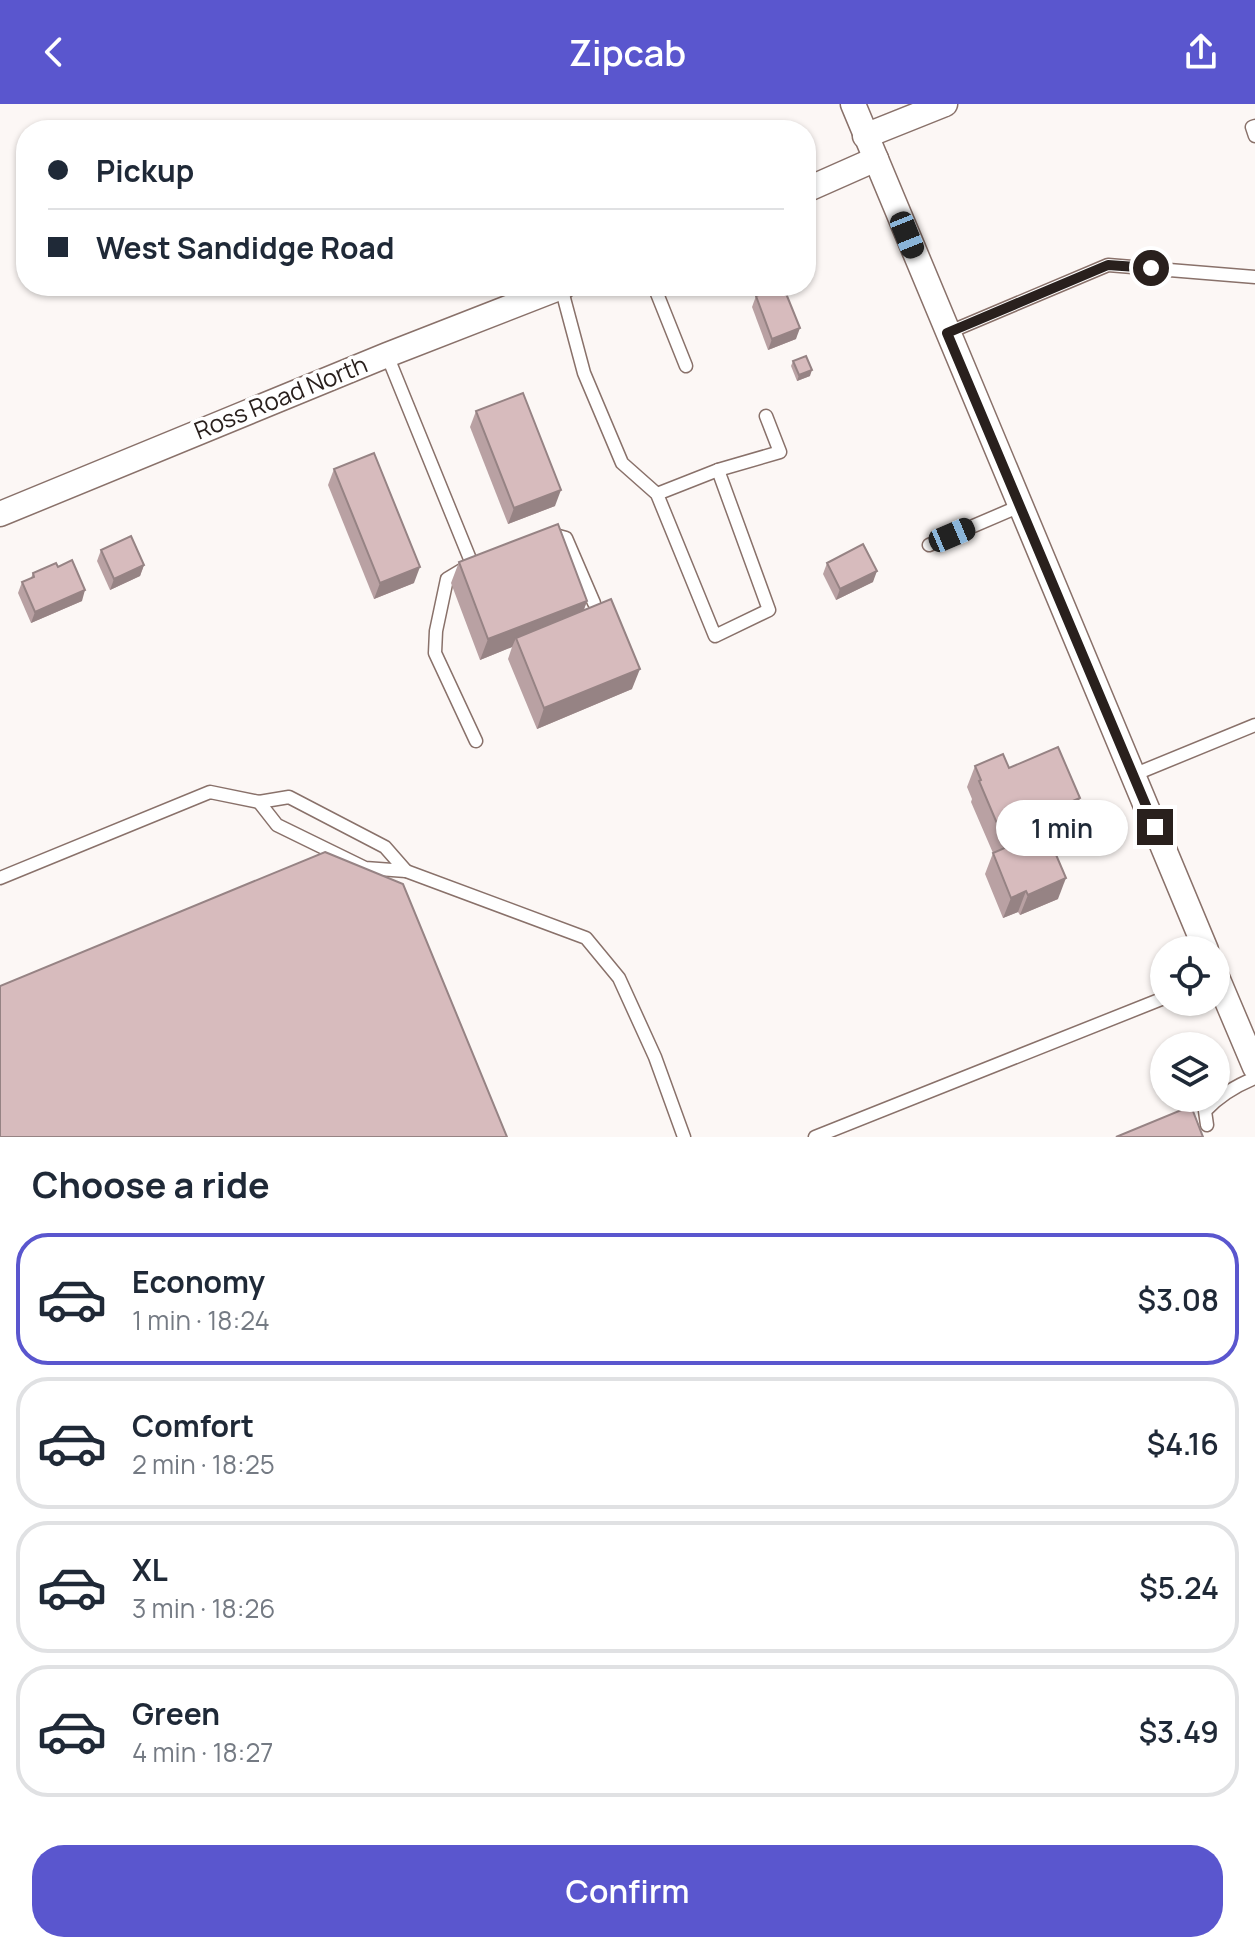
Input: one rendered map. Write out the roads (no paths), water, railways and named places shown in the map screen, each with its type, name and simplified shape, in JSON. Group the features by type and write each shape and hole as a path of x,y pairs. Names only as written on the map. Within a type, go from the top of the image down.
{"street":[{"path":"853,104 1200,936"},
{"path":"865,136 945,104"},
{"path":"816,186 876,159"},
{"name":"Ross Road North","path":"0,514 537,296"},
{"path":"1230,1010 1254,1067"}],"lane":[{"path":"1255,126 1252,127 1255,136"},
{"path":"947,333 1108,265 1255,277"},
{"path":"565,296 584,373 622,463 657,494 715,636 769,610 718,470"},
{"path":"658,296 686,366"},
{"path":"387,355 472,564"},
{"path":"657,494 718,470 780,452 766,416"},
{"path":"929,545 1020,506"},
{"path":"542,540 555,535 566,538 594,603"},
{"path":"476,741 435,653 436,631 447,579 472,564 487,562"},
{"path":"1133,775 1255,725"},
{"path":"0,878 210,792 259,802 289,797 385,847 406,871"},
{"path":"259,802 277,825 365,868 406,871 586,938 619,978 655,1057 684,1137"},
{"path":"815,1137 1150,1004"},
{"path":"1207,1125 1205,1111 1254,1067"}]}
